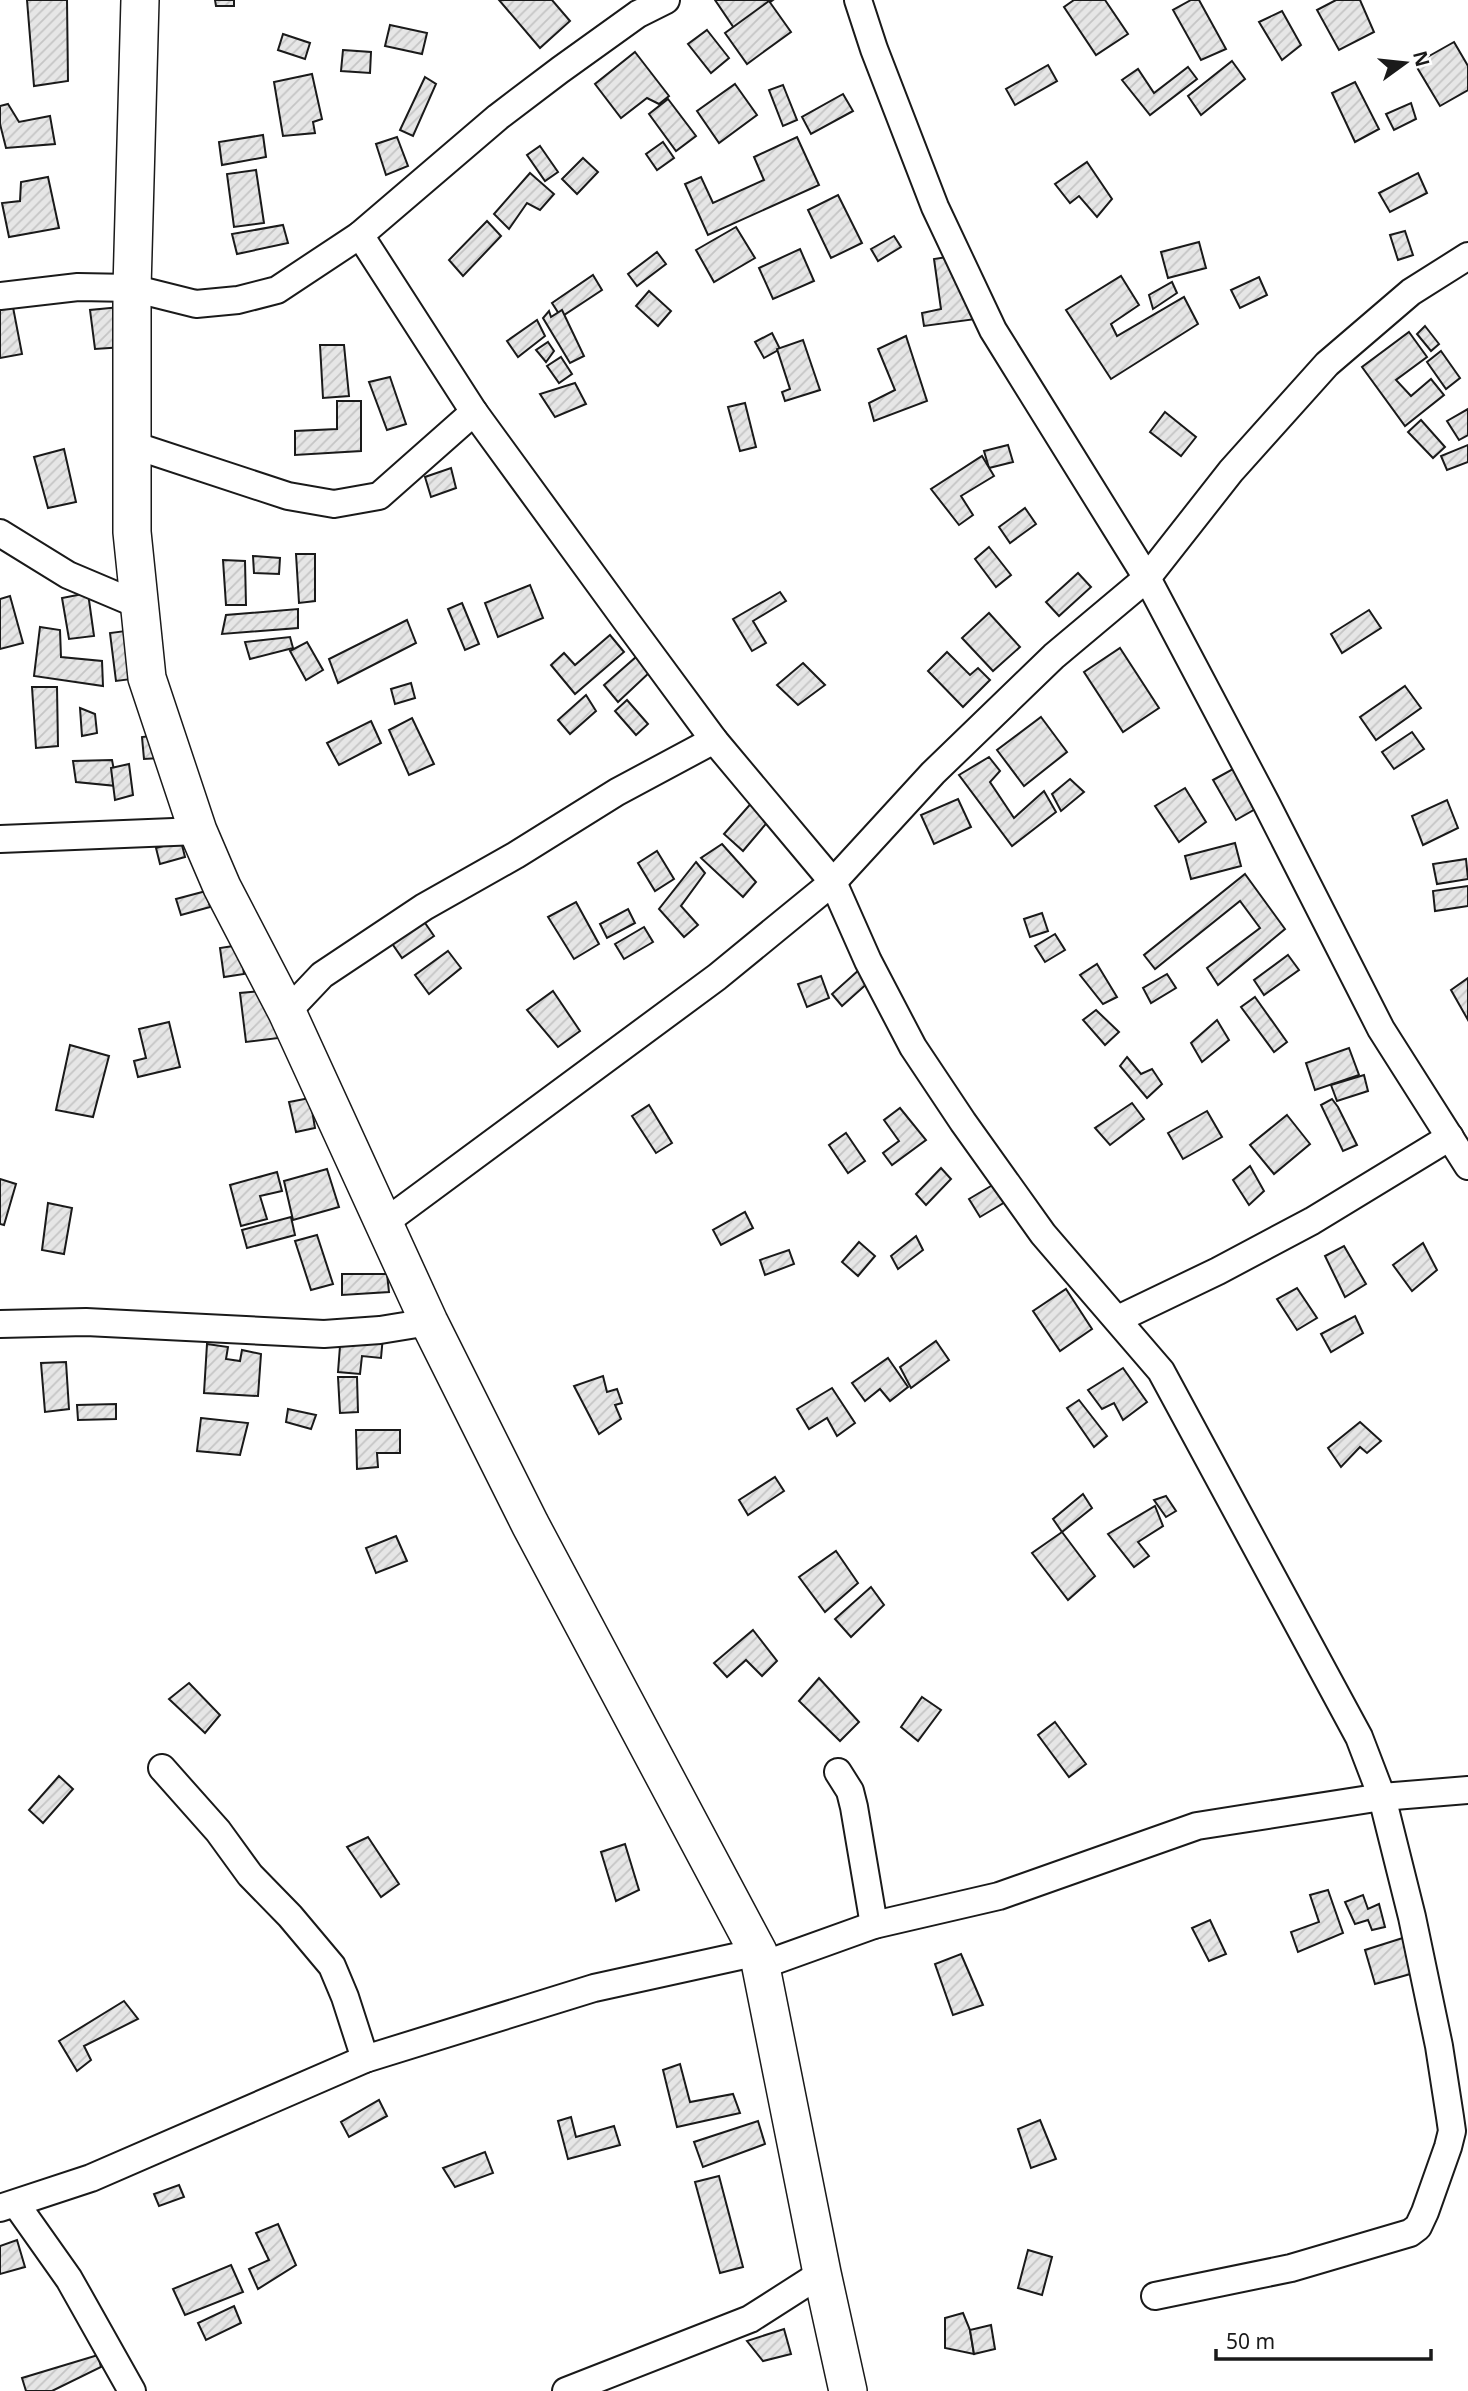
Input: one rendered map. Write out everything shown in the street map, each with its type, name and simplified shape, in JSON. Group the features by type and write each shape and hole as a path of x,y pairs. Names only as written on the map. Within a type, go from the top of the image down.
{"street":[{"path":"140,0 132,288 132,532 147,678 198,831 222,887 287,1012 340,1133 429,1322 530,1524 759,1959 848,2391"},
{"path":"0,296 78,288 132,288 196,304 238,300 276,290 320,264 360,235 498,117 638,15 666,0"},
{"path":"858,0 935,207 993,330 1147,578 1381,1029 1468,1166"},
{"path":"360,235 474,412 714,740 833,882 868,961 913,1047 1044,1234 1161,1371 1359,1737 1382,1797 1412,1917 1451,2117 1452,2131 1448,2147 1425,2212 1418,2227 1410,2233 1291,2268 1155,2296"},
{"path":"384,1223 717,976 833,882 942,764 1054,656 1147,578 1231,471 1327,364 1411,292 1468,256"},
{"path":"133,446 288,496 334,504 379,496 474,412"},
{"path":"0,533 68,575 139,605"},
{"path":"287,1012 322,975 424,907 516,855 617,792 714,740"},
{"path":"0,839 198,831"},
{"path":"1118,1320 1312,1221 1450,1136"},
{"path":"0,1324 98,1323 324,1334 380,1330 429,1322"},
{"path":"162,1768 218,1831 250,1875 290,1916 332,1966 365,2059"},
{"path":"838,1772 850,1791 854,1807 874,1925"},
{"path":"132,2391 69,2279 8,2206 91,2178 365,2059 594,1988 759,1959 874,1925 999,1896 1197,1826 1382,1797 1468,1790"},
{"path":"566,2391 750,2319 822,2273"}],"building":[{"path":"27,0 67,0 68,81 34,86"},
{"path":"215,0 234,0 234,6 216,6"},
{"path":"499,0 552,0 570,21 540,48"},
{"path":"715,0 773,0 734,28"},
{"path":"1074,0 1105,0 1128,34 1096,55 1064,7"},
{"path":"1191,0 1199,0 1226,49 1201,60 1173,10"},
{"path":"1336,0 1360,0 1374,32 1339,50 1317,10"},
{"path":"769,1 791,32 747,64 725,33"},
{"path":"1282,11 1301,45 1282,60 1259,22"},
{"path":"390,25 427,33 422,54 385,46"},
{"path":"707,30 729,58 711,73 688,44"},
{"path":"283,34 310,43 305,59 278,50"},
{"path":"1454,42 1468,66 1468,90 1440,106 1415,64"},
{"path":"343,50 371,52 370,73 341,71"},
{"path":"635,52 669,96 659,104 647,98 621,118 595,84"},
{"path":"1232,61 1245,79 1201,115 1188,96"},
{"path":"1048,65 1057,81 1015,105 1006,89"},
{"path":"1188,67 1197,79 1150,115 1122,80 1138,69 1154,93"},
{"path":"312,74 322,119 313,122 315,133 283,136 274,82"},
{"path":"425,77 436,84 413,136 400,130"},
{"path":"1355,82 1379,129 1355,142 1332,93"},
{"path":"735,84 757,115 719,143 697,111"},
{"path":"783,85 797,120 783,126 769,90"},
{"path":"843,94 853,111 811,134 802,117"},
{"path":"668,99 696,136 676,151 649,114"},
{"path":"1411,103 1416,119 1394,130 1386,114"},
{"path":"8,104 19,122 50,116 55,144 6,148 0,124 0,106"},
{"path":"263,135 266,157 222,165 219,142"},
{"path":"397,137 408,166 386,175 376,144"},
{"path":"797,137 819,185 708,235 685,184 701,177 713,203 764,180 754,157"},
{"path":"663,142 674,158 657,170 646,154"},
{"path":"540,146 558,172 545,181 527,155"},
{"path":"583,158 598,172 577,194 562,179"},
{"path":"1087,162 1112,199 1097,217 1079,196 1070,203 1055,184"},
{"path":"256,170 264,223 234,227 227,174"},
{"path":"530,173 554,194 540,210 527,203 509,229 494,214"},
{"path":"1418,173 1427,193 1390,212 1379,193"},
{"path":"48,177 59,228 9,237 2,203 20,201 21,182"},
{"path":"838,195 862,243 831,258 808,210"},
{"path":"487,221 501,236 463,276 449,260"},
{"path":"283,225 288,243 237,254 232,234"},
{"path":"736,227 755,258 714,282 696,250"},
{"path":"1405,231 1413,255 1398,260 1390,235"},
{"path":"894,236 901,247 878,261 871,249"},
{"path":"1199,242 1206,268 1168,278 1161,252"},
{"path":"800,249 814,281 773,299 759,268"},
{"path":"657,252 666,264 637,286 628,274"},
{"path":"966,254 976,319 924,326 922,313 941,309 934,259"},
{"path":"593,275 602,290 561,317 552,303"},
{"path":"1121,276 1139,305 1111,324 1117,336 1184,297 1198,324 1111,379 1066,310"},
{"path":"1259,277 1267,295 1240,308 1231,290"},
{"path":"1172,282 1177,293 1153,309 1149,295"},
{"path":"649,291 671,311 658,326 636,306"},
{"path":"12,302 22,354 0,358 0,303"},
{"path":"120,307 124,347 95,349 90,310"},
{"path":"562,310 584,356 570,363 543,318 549,311 551,317"},
{"path":"537,320 545,336 518,357 507,341"},
{"path":"1425,326 1439,344 1431,351 1417,334"},
{"path":"1409,332 1427,357 1396,380 1411,396 1431,379 1444,395 1405,426 1362,367"},
{"path":"772,333 780,349 764,358 755,342"},
{"path":"906,336 927,401 874,421 869,403 895,390 878,349"},
{"path":"803,340 820,390 785,401 782,392 790,389 777,349"},
{"path":"548,342 554,351 546,362 536,350"},
{"path":"320,345 344,345 349,396 323,398"},
{"path":"1441,351 1460,378 1446,389 1427,362"},
{"path":"561,357 572,374 559,383 547,366"},
{"path":"390,377 406,424 387,430 369,382"},
{"path":"575,383 586,404 555,417 540,394"},
{"path":"337,401 361,401 361,451 295,455 295,431 337,429"},
{"path":"745,403 756,447 740,451 728,407"},
{"path":"1468,409 1468,435 1459,440 1447,421"},
{"path":"1165,412 1196,437 1181,456 1150,432"},
{"path":"1421,420 1445,447 1433,458 1408,432"},
{"path":"1008,445 1013,462 989,468 984,451"},
{"path":"1468,445 1468,462 1447,470 1441,456"},
{"path":"64,449 76,502 48,508 34,457"},
{"path":"982,456 994,476 961,496 973,515 959,525 931,489"},
{"path":"451,468 456,488 431,497 425,477"},
{"path":"1025,508 1036,524 1010,543 999,527"},
{"path":"989,547 1011,575 996,587 975,559"},
{"path":"296,554 315,554 315,601 299,603"},
{"path":"253,556 280,558 279,574 254,573"},
{"path":"223,560 245,561 246,605 226,605"},
{"path":"1078,573 1091,587 1059,616 1046,602"},
{"path":"530,585 543,618 498,637 485,603"},
{"path":"780,592 786,601 753,621 766,643 752,651 733,619"},
{"path":"88,593 94,636 69,639 62,598"},
{"path":"10,596 23,643 0,649 0,599"},
{"path":"462,603 479,644 465,650 448,609"},
{"path":"298,609 298,628 222,634 226,615"},
{"path":"1369,610 1381,628 1342,653 1331,634"},
{"path":"989,613 1020,647 993,671 962,638"},
{"path":"407,620 416,643 338,683 329,659"},
{"path":"40,627 60,630 61,657 102,661 103,686 34,676"},
{"path":"133,630 140,678 116,681 110,633"},
{"path":"610,635 624,652 575,694 551,665 564,653 575,665"},
{"path":"290,637 293,648 250,659 245,642"},
{"path":"307,642 323,670 306,680 290,651"},
{"path":"1120,648 1159,708 1123,732 1084,672"},
{"path":"947,652 970,675 978,668 990,680 963,707 928,671"},
{"path":"636,657 650,672 618,702 604,685"},
{"path":"803,663 825,685 798,705 777,685"},
{"path":"411,683 415,698 395,704 391,689"},
{"path":"1405,686 1421,708 1376,740 1360,717"},
{"path":"32,687 57,687 58,746 36,748"},
{"path":"586,695 596,711 570,734 558,720"},
{"path":"627,700 648,724 636,735 615,711"},
{"path":"80,708 95,714 97,733 82,736"},
{"path":"1041,717 1067,752 1024,786 997,750"},
{"path":"412,718 434,764 409,775 389,730"},
{"path":"371,721 381,743 339,765 327,743"},
{"path":"1412,732 1424,749 1394,769 1382,752"},
{"path":"157,735 160,758 144,759 142,737"},
{"path":"989,757 1000,771 990,782 1014,818 1044,791 1056,812 1012,846 959,775"},
{"path":"112,760 117,786 76,782 73,761"},
{"path":"129,764 133,795 115,800 111,768"},
{"path":"1242,764 1264,804 1236,820 1213,780"},
{"path":"1070,779 1084,792 1061,811 1052,794"},
{"path":"1185,788 1206,822 1179,842 1155,806"},
{"path":"958,799 971,827 934,844 921,815"},
{"path":"754,800 770,819 743,851 724,834"},
{"path":"1447,800 1458,828 1423,845 1412,816"},
{"path":"181,841 185,857 160,864 156,848"},
{"path":"1235,843 1241,866 1191,879 1185,856"},
{"path":"722,844 756,882 743,897 701,858"},
{"path":"657,851 674,879 655,891 638,863"},
{"path":"1466,859 1468,879 1437,884 1433,864"},
{"path":"696,862 705,873 681,906 698,925 684,937 659,909"},
{"path":"1245,874 1285,929 1218,985 1207,968 1260,928 1240,901 1155,969 1144,955"},
{"path":"1468,886 1468,906 1435,911 1433,891"},
{"path":"206,891 210,907 181,915 176,899"},
{"path":"576,902 599,944 574,959 548,917"},
{"path":"628,909 635,923 607,938 600,924"},
{"path":"1042,913 1048,931 1030,937 1024,919"},
{"path":"423,920 434,936 402,958 391,942"},
{"path":"644,927 653,942 624,959 615,944"},
{"path":"1055,934 1065,950 1045,962 1035,946"},
{"path":"240,945 244,974 224,977 220,948"},
{"path":"448,951 461,968 429,994 415,975"},
{"path":"1288,955 1299,970 1264,995 1254,980"},
{"path":"1097,964 1117,997 1103,1004 1080,975"},
{"path":"860,969 870,981 842,1006 832,994"},
{"path":"1167,974 1176,988 1151,1003 1143,988"},
{"path":"821,976 829,998 807,1007 798,984"},
{"path":"1468,978 1468,1020 1451,990"},
{"path":"273,990 279,1038 246,1042 240,993"},
{"path":"553,991 580,1031 558,1047 527,1010"},
{"path":"1255,997 1287,1042 1274,1052 1241,1007"},
{"path":"1096,1010 1119,1032 1105,1045 1083,1020"},
{"path":"1217,1020 1229,1040 1202,1062 1191,1043"},
{"path":"169,1022 180,1067 138,1077 134,1061 146,1058 139,1029"},
{"path":"70,1045 109,1056 93,1117 56,1110"},
{"path":"1349,1048 1359,1075 1315,1090 1306,1063"},
{"path":"1127,1057 1141,1074 1152,1069 1162,1084 1147,1098 1120,1066"},
{"path":"1364,1075 1368,1091 1337,1101 1331,1085"},
{"path":"310,1098 315,1128 296,1132 289,1102"},
{"path":"1332,1099 1357,1145 1343,1151 1321,1105"},
{"path":"1132,1103 1144,1119 1110,1145 1095,1128"},
{"path":"649,1105 672,1143 656,1153 632,1116"},
{"path":"900,1108 926,1140 892,1165 883,1153 899,1141 884,1120"},
{"path":"1207,1111 1222,1137 1183,1159 1168,1133"},
{"path":"1287,1115 1310,1144 1274,1174 1250,1145"},
{"path":"846,1133 865,1161 848,1173 829,1145"},
{"path":"1250,1166 1264,1191 1249,1205 1233,1180"},
{"path":"941,1168 951,1179 926,1205 916,1194"},
{"path":"327,1169 339,1207 293,1220 284,1181"},
{"path":"277,1172 282,1191 260,1196 267,1219 241,1226 230,1185"},
{"path":"0,1179 16,1184 4,1225 0,1224"},
{"path":"1001,1180 1012,1198 980,1217 969,1199"},
{"path":"48,1203 72,1208 64,1254 42,1250"},
{"path":"745,1212 753,1228 721,1245 713,1230"},
{"path":"291,1217 295,1235 247,1248 242,1230"},
{"path":"317,1235 333,1284 311,1290 295,1241"},
{"path":"916,1236 923,1250 898,1269 891,1256"},
{"path":"859,1242 875,1256 858,1276 842,1262"},
{"path":"1423,1243 1437,1270 1412,1291 1393,1265"},
{"path":"1344,1246 1366,1284 1345,1297 1325,1256"},
{"path":"789,1250 794,1264 765,1275 760,1260"},
{"path":"342,1274 387,1274 389,1292 342,1295"},
{"path":"1297,1288 1317,1318 1297,1330 1277,1299"},
{"path":"1066,1289 1092,1329 1060,1351 1033,1311"},
{"path":"1355,1316 1363,1333 1331,1352 1321,1334"},
{"path":"341,1333 383,1336 381,1358 362,1356 360,1374 338,1372"},
{"path":"936,1341 949,1360 911,1388 900,1367"},
{"path":"207,1344 228,1347 226,1359 240,1361 242,1350 261,1354 258,1396 204,1393"},
{"path":"888,1358 908,1387 890,1401 880,1389 865,1401 852,1383"},
{"path":"66,1362 69,1409 45,1412 41,1363"},
{"path":"1123,1368 1147,1402 1123,1420 1114,1403 1102,1409 1088,1390"},
{"path":"603,1376 607,1392 617,1389 622,1403 615,1405 621,1419 599,1434 574,1386"},
{"path":"338,1377 357,1377 358,1412 340,1413"},
{"path":"832,1388 855,1423 837,1436 827,1418 809,1429 797,1409"},
{"path":"1079,1400 1107,1436 1094,1447 1067,1408"},
{"path":"116,1404 116,1419 78,1420 77,1405"},
{"path":"288,1409 316,1415 311,1429 286,1422"},
{"path":"201,1418 248,1423 240,1455 197,1451"},
{"path":"1360,1422 1381,1441 1367,1453 1360,1447 1341,1467 1328,1448"},
{"path":"356,1430 400,1430 400,1453 377,1453 378,1467 357,1469"},
{"path":"775,1477 784,1491 748,1515 739,1500"},
{"path":"1083,1494 1092,1508 1062,1532 1053,1519"},
{"path":"1166,1496 1176,1511 1166,1517 1154,1500"},
{"path":"1155,1506 1163,1526 1138,1542 1149,1556 1134,1567 1108,1534"},
{"path":"1062,1532 1095,1576 1068,1600 1032,1553"},
{"path":"396,1536 407,1561 376,1573 366,1548"},
{"path":"836,1551 858,1583 825,1612 799,1577"},
{"path":"871,1587 884,1605 851,1637 835,1619"},
{"path":"753,1630 777,1661 762,1676 746,1660 727,1677 714,1663"},
{"path":"819,1678 859,1722 840,1741 799,1701"},
{"path":"189,1683 220,1715 205,1733 169,1699"},
{"path":"922,1697 941,1710 918,1741 901,1727"},
{"path":"1055,1722 1086,1764 1069,1777 1038,1735"},
{"path":"59,1776 73,1789 43,1823 29,1810"},
{"path":"368,1837 399,1884 381,1897 347,1847"},
{"path":"625,1844 639,1890 616,1901 601,1852"},
{"path":"1328,1890 1343,1933 1298,1952 1291,1932 1319,1922 1310,1895"},
{"path":"1363,1895 1368,1909 1379,1904 1385,1927 1372,1930 1368,1920 1355,1924 1345,1902"},
{"path":"1210,1920 1226,1954 1209,1961 1192,1928"},
{"path":"1412,1935 1421,1971 1375,1984 1365,1950"},
{"path":"961,1954 983,2005 953,2015 935,1964"},
{"path":"124,2001 138,2019 84,2046 91,2060 77,2071 59,2041"},
{"path":"680,2064 690,2102 733,2094 740,2113 677,2127 663,2070"},
{"path":"379,2100 387,2116 349,2137 341,2122"},
{"path":"571,2117 576,2137 614,2126 620,2145 568,2159 558,2121"},
{"path":"1040,2120 1056,2159 1031,2168 1018,2129"},
{"path":"758,2121 765,2144 703,2167 694,2142"},
{"path":"485,2152 493,2173 455,2187 443,2168"},
{"path":"719,2176 743,2267 720,2273 695,2182"},
{"path":"179,2185 184,2197 159,2206 154,2194"},
{"path":"278,2224 296,2265 258,2289 249,2269 269,2260 256,2233"},
{"path":"17,2240 25,2267 0,2274 0,2246"},
{"path":"1028,2250 1052,2257 1042,2295 1018,2288"},
{"path":"231,2265 243,2292 185,2315 173,2289"},
{"path":"234,2306 241,2323 206,2340 198,2323"},
{"path":"963,2313 970,2330 974,2354 945,2348 945,2318"},
{"path":"991,2325 995,2349 974,2354 970,2330"},
{"path":"784,2329 791,2354 763,2361 747,2341"},
{"path":"98,2355 101,2367 52,2391 26,2391 22,2378"}]}
